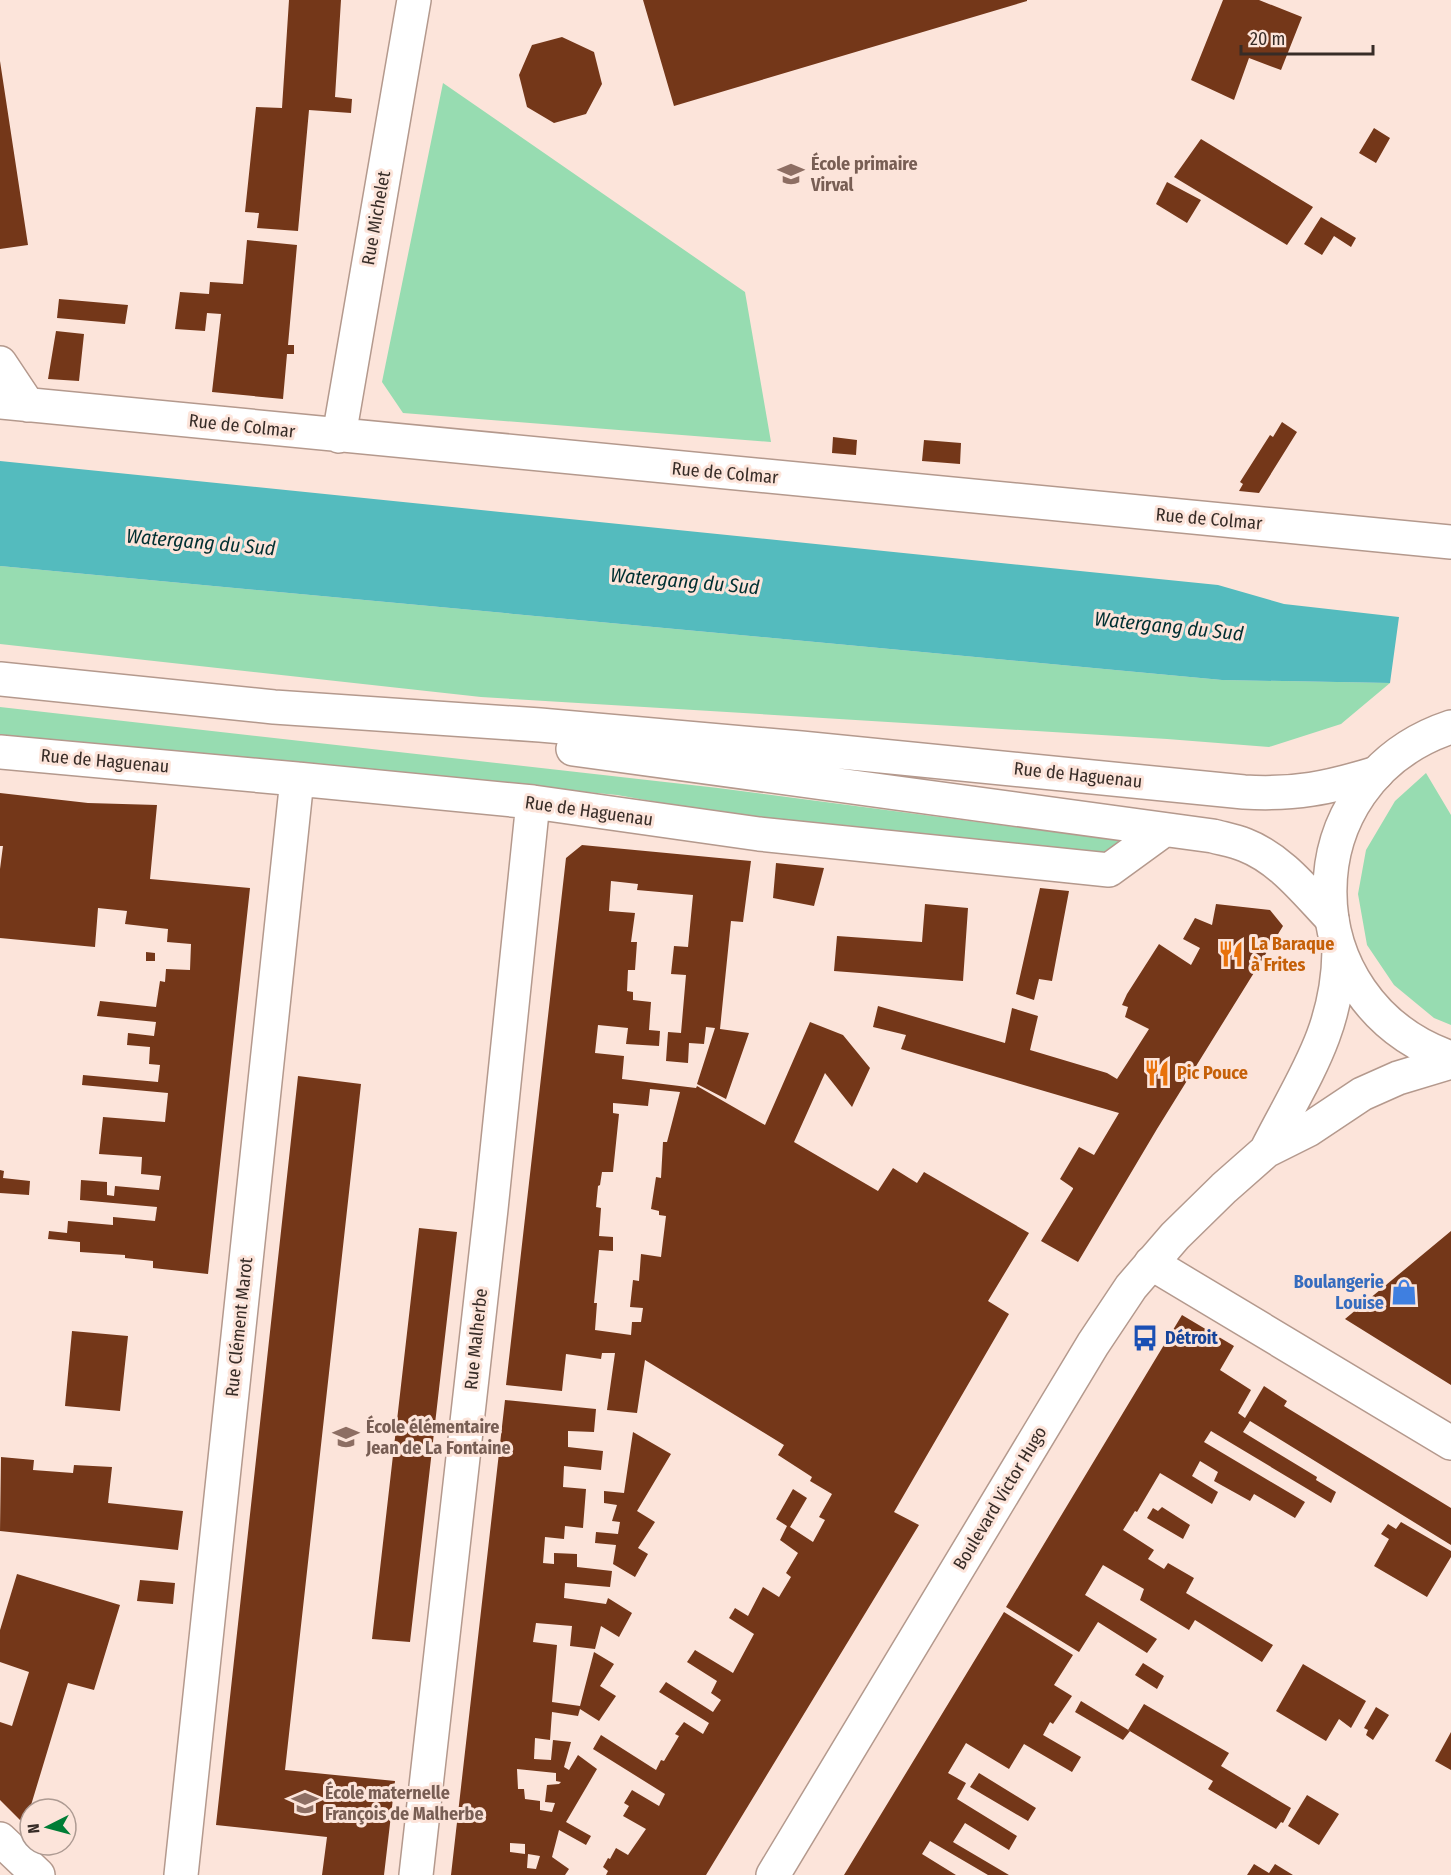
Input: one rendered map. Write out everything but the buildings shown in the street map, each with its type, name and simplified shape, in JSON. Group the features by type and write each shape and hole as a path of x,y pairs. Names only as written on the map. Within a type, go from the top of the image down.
{"street":[{"name":"Rue Michelet","path":"339,436 414,0"},
{"path":"0,363 14,404"},
{"name":"Rue de Colmar","path":"14,404 1451,542"},
{"name":"Rue de Haguenau","path":"0,679 274,707 540,725 789,747 1272,794 1321,789 1377,773"},
{"name":"Rue de Haguenau","path":"274,707 1213,836 1246,845 1260,852 1287,872 1332,919"},
{"path":"1451,727 1423,738 1406,748 1377,773 1360,793 1347,816 1335,849 1329,884 1332,919 1339,951 1355,984 1378,1013 1407,1037 1451,1060"},
{"name":"Rue de Haguenau","path":"0,752 297,778 533,802 759,834 1109,870 1164,830"},
{"name":"Rue Clément Marot","path":"181,1875 297,778"},
{"name":"Rue Malherbe","path":"416,1875 491,1209 533,802"},
{"name":"Boulevard Victor Hugo","path":"1266,1151 1321,1047 1336,993 1339,951"},
{"name":"Boulevard Victor Hugo","path":"773,1875 1093,1344 1131,1287 1151,1263 1224,1188 1266,1151 1308,1130 1362,1094 1398,1078 1451,1060"},
{"path":"1151,1263 1451,1443"},
{"path":"0,1839 38,1875"}],"green space":[{"path":"443,83 745,292 771,442 403,413 382,382"},
{"path":"0,566 1222,680 1390,683 1341,724 1269,747 481,697 0,644"},
{"path":"0,707 718,788 1122,841 1103,852 1076,851 758,820 617,795 0,735"},
{"path":"1426,773 1451,815 1451,1025 1434,1018 1394,985 1367,945 1358,894 1366,850 1395,801"}],"water":[{"name":"Watergang du Sud","path":"0,461 1218,585 1284,604 1399,617 1390,683 1222,680 0,566"}],"place":[{"name":"École primaire Virval","path":"791,174"},
{"name":"La Baraque à Frites","path":"1231,954"},
{"name":"Pic Pouce","path":"1157,1073"},
{"name":"Boulangerie Louise","path":"1404,1292"},
{"name":"Détroit","path":"1145,1338"},
{"name":"École élémentaire Jean de La Fontaine","path":"346,1437"},
{"name":"École maternelle François de Malherbe","path":"305,1803"}]}
